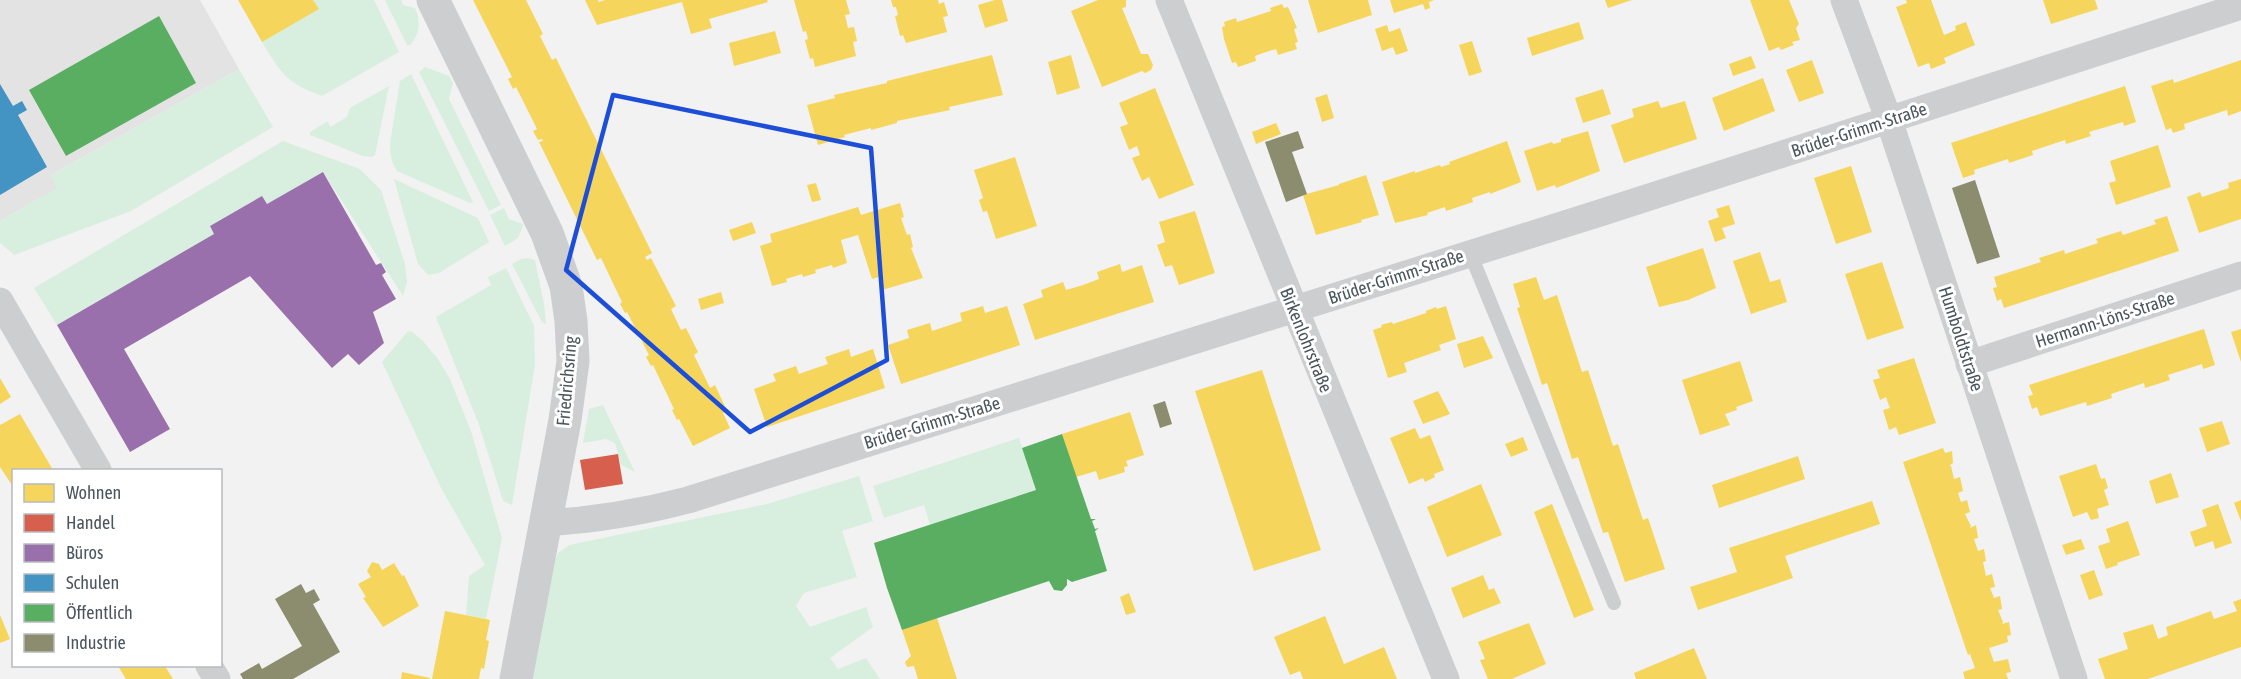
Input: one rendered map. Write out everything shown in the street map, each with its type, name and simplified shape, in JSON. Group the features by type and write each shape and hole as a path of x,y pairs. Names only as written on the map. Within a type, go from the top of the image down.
{"street":[{"name":"Friedrichsring","path":"433,0 543,224 566,286 571,321 573,361 566,420 516,679"},
{"name":"Humboldtstraße","path":"1844,0 1889,120 2074,679"},
{"name":"Birkenlohrstraße","path":"1175,2 1294,309 1446,679"},
{"name":"Brüder-Grimm-Straße","path":"545,524 598,520 688,500 1889,120 2241,6"},
{"name":"Hermann-Löns-Straße","path":"1969,364 2241,276"},
{"path":"0,302 97,469"}],"lane":[{"path":"1470,253 1614,603"}],"highlighted area":[{"path":"613,95 871,148 887,360 750,432 566,270"}],"shaded area":[{"path":"0,0 200,0 239,69 51,175 58,188 0,221"}],"green space":[{"path":"313,0 374,0 399,52 322,96 301,87 280,70 262,42 318,9"},
{"path":"385,0 401,0 403,5 415,8 418,27 416,36 410,45 407,45"},
{"path":"425,67 449,76 453,83 449,99 501,205 489,211 419,72"},
{"path":"239,69 273,127 131,211 14,255 0,243 0,221 57,188 51,175"},
{"path":"411,74 473,202 470,203 397,171 393,164 390,143 400,81"},
{"path":"389,86 375,155 372,157 363,156 310,135 310,132 328,121 330,127 347,117 350,108"},
{"path":"283,141 360,169 381,190 405,264 407,282 403,296 323,172 267,204 262,196 210,226 214,234 57,325 34,288"},
{"path":"394,179 478,218 489,242 439,273 428,275 418,264"},
{"path":"504,208 509,219 523,224 518,238 505,246 490,215"},
{"path":"528,258 535,260 546,324 542,322 512,264"},
{"path":"506,268 534,326 535,365 512,505 503,501 479,425 436,317 491,285 488,277"},
{"path":"411,331 438,359 450,379 471,431 502,538 486,619 466,615 469,576 485,565 441,488 382,362 407,332"},
{"path":"603,405 635,472 621,465 615,443 606,439 583,443 589,409"},
{"path":"1019,438 1036,490 930,525 924,505 884,518 873,486"},
{"path":"859,476 873,521 842,531 857,577 804,593 796,606 810,627 866,607 873,627 830,658 838,669 866,658 880,679 531,679 553,565 558,553 569,545 767,504"}],"building: Wohnen":[{"path":"238,0 313,0 319,9 262,42"},
{"path":"473,0 526,0 543,34 540,36 552,60 556,58 652,253 645,257 647,260 651,258 676,306 671,309 681,330 686,328 698,352 694,355 710,388 715,385 727,411 723,413 730,428 693,446 679,419 677,420 653,365 651,366 646,357 649,355 627,312 625,313 620,304 622,302 601,258 597,260 539,142 543,141 538,140 533,131 537,129 516,87 513,89 508,79 512,77"},
{"path":"585,0 598,0 599,2 605,0 767,0 768,2 709,19 712,28 691,34 682,2 597,25"},
{"path":"794,0 846,0 850,14 845,15 848,28 854,27 857,41 853,42 856,56 815,67 813,58 810,59 805,40 808,39 806,31 803,32"},
{"path":"891,0 938,0 939,4 944,2 948,16 943,17 947,32 906,43 903,35 900,36 895,16 898,15 896,7 893,7"},
{"path":"1002,0 1008,21 985,28 978,5"},
{"path":"1098,0 1126,0 1126,7 1122,8 1141,54 1148,54 1153,65 1151,70 1145,73 1142,71 1102,87 1071,11"},
{"path":"1308,0 1368,0 1372,15 1318,33"},
{"path":"1390,0 1434,0 1429,2 1430,8 1425,10 1423,4 1394,13"},
{"path":"1605,0 1632,0 1608,8"},
{"path":"1750,0 1789,0 1799,24 1796,28 1800,40 1792,42 1794,45 1781,50 1779,47 1769,51"},
{"path":"1906,0 1931,0 1944,35 1956,30 1955,26 1966,22 1975,45 1944,58 1946,63 1931,69 1929,63 1918,67 1896,7 1907,3"},
{"path":"2043,0 2095,0 2098,9 2051,24"},
{"path":"1282,4 1284,8 1288,7 1297,28 1294,29 1298,42 1295,43 1297,49 1278,55 1276,49 1266,52 1255,56 1256,61 1238,67 1236,62 1232,63 1224,39 1222,27 1225,26 1224,22 1236,18 1237,22 1271,11 1270,8"},
{"path":"1579,22 1584,39 1532,56 1527,38"},
{"path":"1387,25 1389,32 1400,28 1408,51 1396,55 1393,47 1382,51 1375,29"},
{"path":"775,31 781,53 734,66 729,43"},
{"path":"1472,41 1482,72 1469,76 1459,45"},
{"path":"992,55 1003,95 844,135 845,137 818,145 807,105 835,98 834,95"},
{"path":"1071,55 1080,88 1057,95 1048,62"},
{"path":"1751,56 1756,68 1733,76 1729,64"},
{"path":"1812,60 1824,93 1799,102 1786,70"},
{"path":"2241,60 2241,111 2228,116 2227,110 2184,124 2185,129 2173,133 2171,128 2166,130 2151,86 2173,79 2174,83"},
{"path":"1763,78 1775,111 1724,131 1712,98"},
{"path":"2125,86 2136,122 2124,126 2123,122 2089,132 2091,136 2066,144 2065,140 2032,151 2033,155 2009,163 2008,159 1974,170 1975,174 1963,178 1951,143"},
{"path":"1155,88 1194,185 1159,199 1149,177 1142,181 1132,158 1140,155 1137,146 1129,150 1120,127 1128,124 1119,103"},
{"path":"1603,89 1611,114 1583,123 1575,98"},
{"path":"1327,94 1334,118 1322,122 1315,98"},
{"path":"1658,101 1661,108 1685,101 1697,139 1624,163 1611,125 1634,117 1632,109"},
{"path":"1276,123 1281,134 1256,144 1252,132"},
{"path":"1588,131 1600,171 1556,188 1555,185 1537,191 1524,151 1552,142 1553,144 1561,142 1561,139"},
{"path":"1507,141 1521,182 1472,198 1473,202 1446,211 1445,207 1427,213 1428,215 1395,223 1382,182 1415,171 1415,173 1440,165 1441,167"},
{"path":"2158,145 2171,187 2116,205 2109,183 2116,181 2110,161"},
{"path":"1015,157 1037,226 996,239 987,211 983,212 979,200 983,198 974,170"},
{"path":"1851,166 1872,232 1836,244 1814,178"},
{"path":"1366,175 1379,215 1316,235 1303,195"},
{"path":"2241,179 2241,219 2199,233 2187,197 2200,192 2202,197 2229,188 2228,183"},
{"path":"816,183 821,200 812,202 807,185"},
{"path":"900,203 904,217 901,218 907,235 910,234 913,247 911,248 923,278 882,290 879,277 872,279 858,235 841,240 847,263 833,268 832,265 815,270 816,273 803,277 802,274 786,279 787,282 772,286 760,246 772,242 770,234 858,207 861,215"},
{"path":"1729,205 1735,224 1722,228 1726,238 1715,242 1708,221 1719,217 1716,209"},
{"path":"1195,211 1215,273 1179,285 1172,265 1165,267 1157,245 1165,242 1159,222"},
{"path":"2167,216 2179,251 2004,308 2001,299 1997,301 1993,288 1997,287 1994,277 2041,262 2039,258 2064,250 2065,254 2098,243 2096,239 2121,231 2123,235 2156,224 2154,220"},
{"path":"752,222 756,233 733,241 729,230"},
{"path":"1703,248 1716,288 1688,300 1659,307 1646,267"},
{"path":"1760,252 1770,282 1780,279 1787,302 1751,314 1733,261"},
{"path":"1882,262 1904,328 1867,340 1845,274"},
{"path":"1120,264 1122,272 1142,265 1154,302 1035,340 1023,304 1043,297 1041,290 1063,282 1066,290 1083,285 1099,279 1097,272"},
{"path":"1536,277 1544,300 1557,295 1582,372 1588,370 1613,446 1618,444 1643,520 1648,518 1665,569 1625,582 1608,532 1603,533 1578,457 1572,459 1547,383 1542,385 1517,308 1520,307 1513,284"},
{"path":"721,292 724,303 701,310 698,299"},
{"path":"983,306 985,313 1007,306 1020,345 901,384 888,345 909,338 907,330 930,323 932,331 962,321 960,313"},
{"path":"1446,306 1456,339 1439,345 1441,350 1404,363 1407,372 1388,378 1373,330 1382,327 1381,325 1392,322 1393,324 1426,313 1436,307 1437,309"},
{"path":"2204,329 2215,365 2203,369 2202,364 2168,375 2170,380 2145,388 2144,383 2111,394 2112,398 2087,406 2086,402 2040,416 2037,407 2032,409 2028,396 2033,395 2029,385"},
{"path":"2241,329 2241,362 2231,332"},
{"path":"1483,336 1493,358 1464,368 1457,344"},
{"path":"849,349 851,357 873,349 885,388 767,427 754,389 776,381 773,374 796,366 799,374 828,364 825,357"},
{"path":"1914,358 1936,423 1899,435 1896,427 1889,430 1883,410 1890,408 1886,397 1880,400 1873,380 1880,378 1877,370"},
{"path":"1740,361 1753,401 1725,414 1730,425 1700,435 1682,380"},
{"path":"1262,370 1321,550 1254,571 1195,391"},
{"path":"0,378 11,397 0,404"},
{"path":"1438,391 1450,414 1423,424 1413,401"},
{"path":"1130,412 1144,455 1126,461 1128,466 1124,467 1125,472 1099,480 1096,471 1076,477 1062,434"},
{"path":"20,414 52,469 12,469 12,485 0,467 0,425"},
{"path":"2222,421 2230,444 2207,452 2199,428"},
{"path":"1415,428 1420,439 1430,435 1444,470 1434,474 1435,477 1425,482 1423,478 1409,484 1390,438"},
{"path":"1523,437 1528,450 1511,457 1505,444"},
{"path":"1943,448 1945,453 1952,451 1953,463 1949,466 1951,466 1954,479 1960,477 1963,491 1958,493 1961,502 1967,500 1970,512 1965,514 1970,528 1976,525 1978,538 1974,539 1978,551 1984,549 1986,561 1983,562 1986,576 1992,574 1995,587 1990,588 1994,598 2000,596 2002,609 1998,610 2002,624 2009,622 2011,635 2007,636 2008,642 1989,648 1994,662 2008,659 2011,672 2006,673 2008,679 1965,679 1963,672 1975,668 1970,654 1968,655 1903,462"},
{"path":"1798,456 1805,479 1719,508 1712,485"},
{"path":"2096,464 2101,479 2105,478 2108,488 2104,490 2109,505 2097,509 2099,518 2091,520 2087,512 2073,517 2059,476"},
{"path":"2171,473 2179,497 2156,504 2149,481"},
{"path":"1481,484 1502,535 1447,557 1427,507"},
{"path":"2241,500 2241,521 2234,503"},
{"path":"1872,501 1880,524 1785,556 1793,578 1698,610 1690,587 1737,572 1729,548"},
{"path":"1552,504 1594,610 1574,618 1534,512"},
{"path":"2218,504 2232,543 2215,549 2213,541 2195,547 2190,532 2207,526 2202,510"},
{"path":"2128,521 2140,555 2106,569 2098,546 2110,542 2106,529"},
{"path":"2081,539 2085,549 2066,555 2062,545"},
{"path":"372,562 379,564 382,570 394,563 402,576 404,575 419,606 383,627 363,598 366,597 358,584 371,577 367,571"},
{"path":"2094,570 2103,595 2089,600 2080,575"},
{"path":"1483,575 1489,590 1494,588 1501,603 1463,618 1451,588"},
{"path":"1129,593 1136,612 1126,615 1120,597"},
{"path":"2241,599 2241,647 2148,679 2105,679 2098,659 2128,649 2123,633 2153,624 2158,639 2168,635 2166,627 2211,611 2214,619 2237,611 2233,602"},
{"path":"445,611 490,620 484,669 481,668 479,679 432,679"},
{"path":"0,615 10,639 0,643"},
{"path":"1325,616 1344,664 1384,647 1397,679 1303,679 1300,671 1290,675 1274,637"},
{"path":"937,618 957,679 918,679 914,666 907,667 905,662 911,656 902,630"},
{"path":"1529,623 1546,664 1512,679 1488,679 1480,660 1485,659 1478,642"},
{"path":"1694,648 1707,679 1636,679 1634,673"},
{"path":"119,667 166,667 173,679 126,679"},
{"path":"402,672 430,678 430,679 401,679"}],"building: Handel":[{"path":"618,454 623,484 585,490 580,460"}],"building: Büros":[{"path":"323,172 376,265 381,263 386,272 382,275 396,299 373,312 384,343 359,365 348,354 332,368 250,276 124,349 170,429 130,452 57,325 214,234 210,226 262,196 267,204"}],"building: Schulen":[{"path":"0,84 13,106 22,101 27,110 18,115 47,167 0,195"}],"building: Öffentlich":[{"path":"159,16 196,83 66,156 29,90"},
{"path":"1062,434 1091,519 1096,519 1092,521 1095,529 1099,528 1095,531 1107,571 1072,582 1067,579 1067,585 1062,591 1054,590 1049,581 902,630 874,543 1036,490 1022,448"}],"building: Industrie":[{"path":"1298,131 1304,148 1292,152 1307,194 1286,202 1265,142"},
{"path":"1975,180 2000,257 1977,264 1952,188"},
{"path":"1165,401 1172,424 1160,428 1153,405"},
{"path":"301,584 306,593 314,589 320,600 313,604 340,652 293,679 243,679 240,674 259,663 262,669 302,646 275,599"}]}
